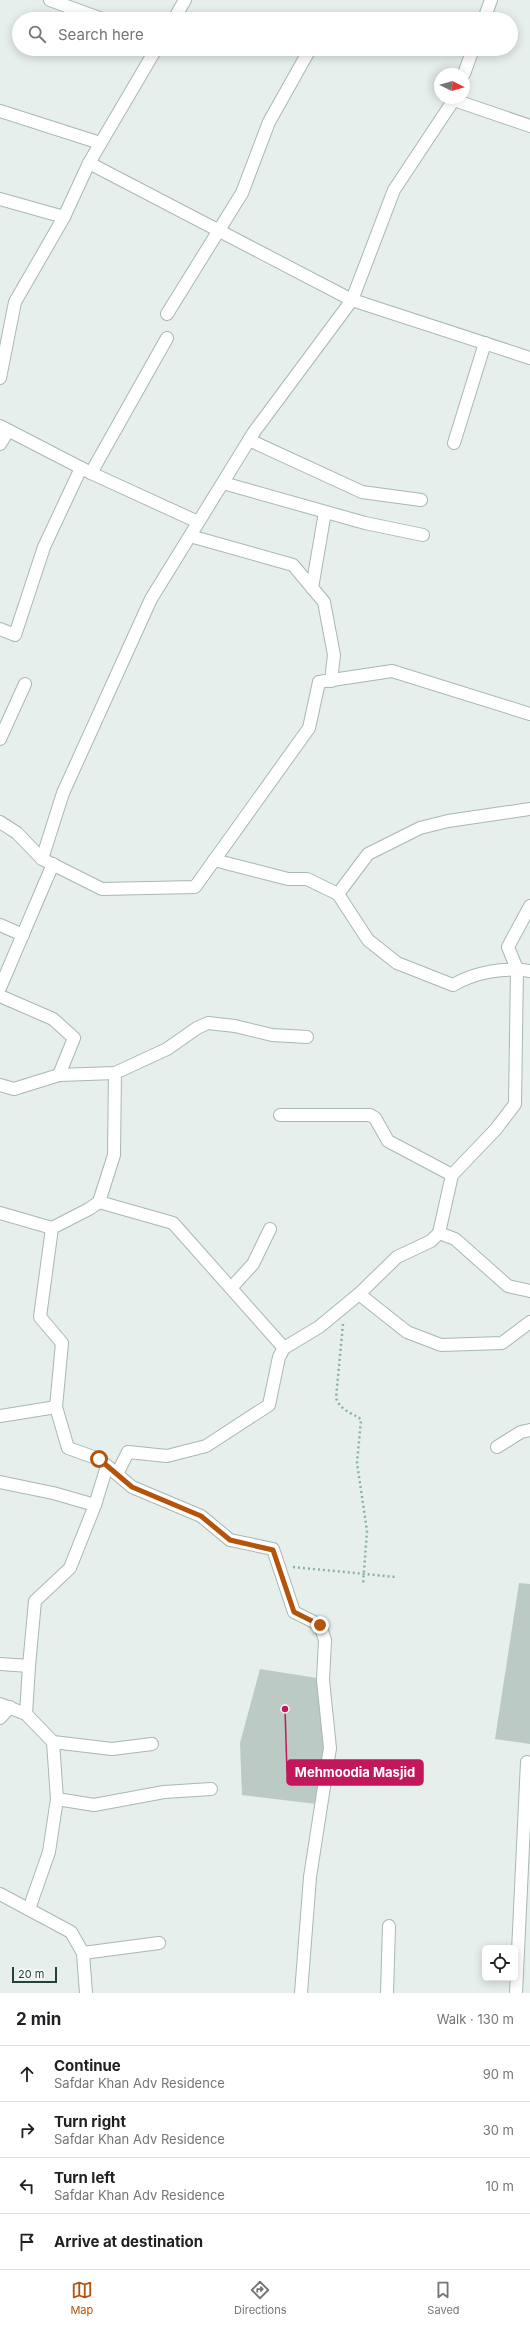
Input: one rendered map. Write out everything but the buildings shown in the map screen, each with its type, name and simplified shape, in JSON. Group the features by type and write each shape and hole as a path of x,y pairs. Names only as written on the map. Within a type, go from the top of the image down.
{"street":[{"path":"50,0 83,12"},
{"path":"178,12 185,0"},
{"path":"487,12 491,0"},
{"path":"0,378 15,302 64,217 100,143 152,56"},
{"path":"167,314 242,193 269,122 306,56"},
{"path":"466,68 470,56"},
{"path":"42,859 63,793 151,599 249,440 352,300 394,190 452,104"},
{"path":"469,104 530,126"},
{"path":"0,111 100,143"},
{"path":"90,163 219,232 352,300 530,358"},
{"path":"0,198 64,217"},
{"path":"0,629 15,635 44,547 86,471 167,338"},
{"path":"454,443 485,343"},
{"path":"0,444 4,428 86,471 198,522"},
{"path":"249,440 362,492 422,500"},
{"path":"223,483 365,524 423,536"},
{"path":"312,588 325,512"},
{"path":"190,536 293,565 324,602 334,655 331,680"},
{"path":"0,822 17,833 42,859 102,888 195,887 309,728 319,682 392,671 520,713 530,714"},
{"path":"0,739 25,684"},
{"path":"338,894 368,854 420,828 448,821 530,809"},
{"path":"214,860 288,879 307,879 338,894 368,940 397,963 453,985 468,976 516,969 530,971"},
{"path":"0,988 53,864"},
{"path":"117,1474 128,1452 167,1456 206,1446 270,1405 279,1357 284,1348 319,1327 359,1294 397,1257 431,1241 439,1234 452,1175 496,1129 515,1104 516,969 508,947 530,906"},
{"path":"0,925 23,935"},
{"path":"0,996 53,1019 74,1038 59,1075"},
{"path":"0,1085 14,1089 59,1075 115,1073 167,1049 197,1028 208,1023 235,1026 272,1035 307,1037"},
{"path":"0,1213 52,1228 90,1209 98,1202 114,1155 115,1073"},
{"path":"280,1115 370,1115 375,1118 388,1141 452,1175"},
{"path":"98,1202 174,1223 284,1348"},
{"path":"52,1228 40,1317 62,1343 56,1407 68,1448 99,1459 132,1487 201,1516 230,1540 273,1550 294,1612 320,1625 325,1640 323,1680 330,1748 310,1877 301,1993"},
{"path":"231,1288 253,1264 270,1229"},
{"path":"439,1234 455,1239 508,1286 530,1291"},
{"path":"359,1294 407,1332 441,1345 502,1343 530,1322"},
{"path":"0,1416 56,1407"},
{"path":"497,1447 521,1432 530,1430"},
{"path":"26,1714 35,1601 70,1568 95,1505 107,1466"},
{"path":"0,1482 53,1493 95,1505"},
{"path":"0,1664 29,1666"},
{"path":"0,1718 5,1706 26,1714 53,1742 112,1749 152,1744"},
{"path":"29,1909 49,1852 57,1799 53,1742"},
{"path":"516,1993 527,1762"},
{"path":"57,1799 94,1804 164,1792 211,1789"},
{"path":"0,1894 71,1932 83,1953 86,1993"},
{"path":"387,1993 389,1926"},
{"path":"83,1953 159,1943"}],"path":[{"path":"345,1304 336,1398 348,1414 361,1417 357,1463 367,1531 363,1584"},
{"path":"279,1566 396,1577"}],"place":[{"name":"Mehmoodia Masjid","path":"285,1709"}],"route":[{"path":"99,1459 132,1487 201,1516 230,1540 273,1550 294,1612 320,1625"}]}
